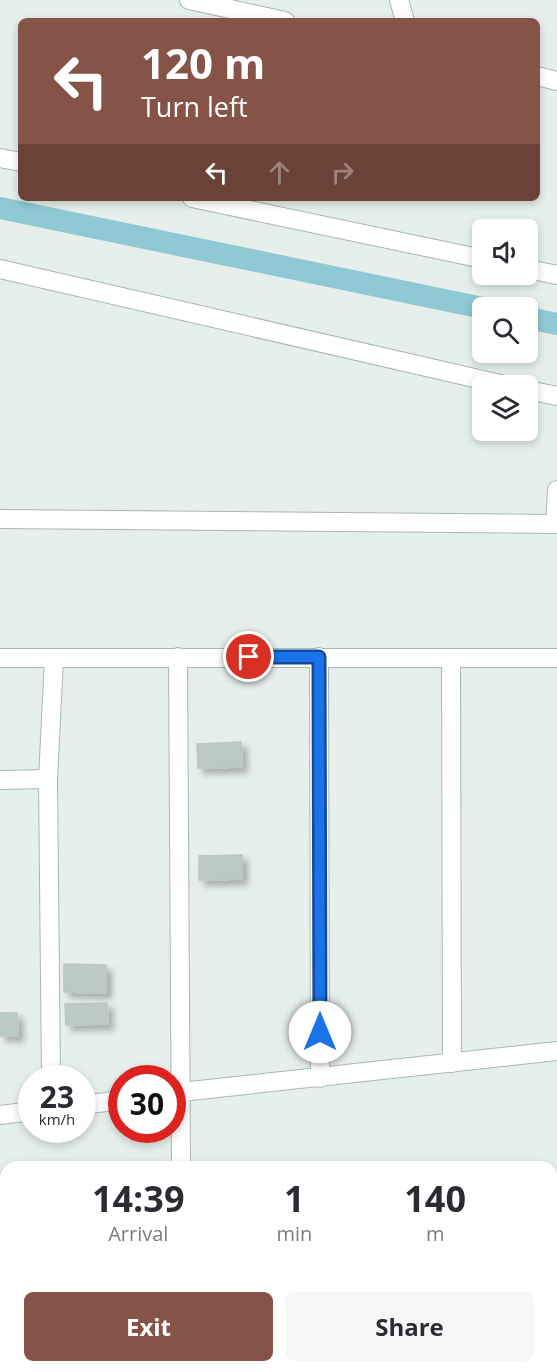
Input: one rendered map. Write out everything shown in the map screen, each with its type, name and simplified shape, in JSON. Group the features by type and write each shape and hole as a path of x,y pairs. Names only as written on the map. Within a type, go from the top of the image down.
{"street":[{"path":"189,0 271,18"},
{"path":"399,0 404,18"},
{"path":"540,77 557,81"},
{"path":"0,158 18,161"},
{"path":"206,201 472,257"},
{"path":"0,269 472,377"},
{"path":"538,270 557,275"},
{"path":"538,392 557,396"},
{"path":"0,519 555,524 557,490"},
{"path":"176,1065 178,657"},
{"path":"319,657 320,1078"},
{"path":"0,658 557,658"},
{"path":"51,1065 48,779 54,658"},
{"path":"451,659 452,1063"},
{"path":"0,780 48,779"},
{"path":"186,1092 557,1051"},
{"path":"0,1115 18,1113"},
{"path":"179,1143 181,1161"}],"building":[{"path":"241,742 242,767 198,768 197,744"},
{"path":"242,855 242,879 199,880 199,856"},
{"path":"64,964 106,965 106,993 64,992"},
{"path":"107,1003 108,1024 66,1025 65,1004"},
{"path":"0,1013 17,1013 18,1036 0,1036"}],"waterway":[{"path":"0,208 472,306"},
{"path":"538,320 557,324"}],"route":[{"path":"249,657 319,657 320,1032"}]}
